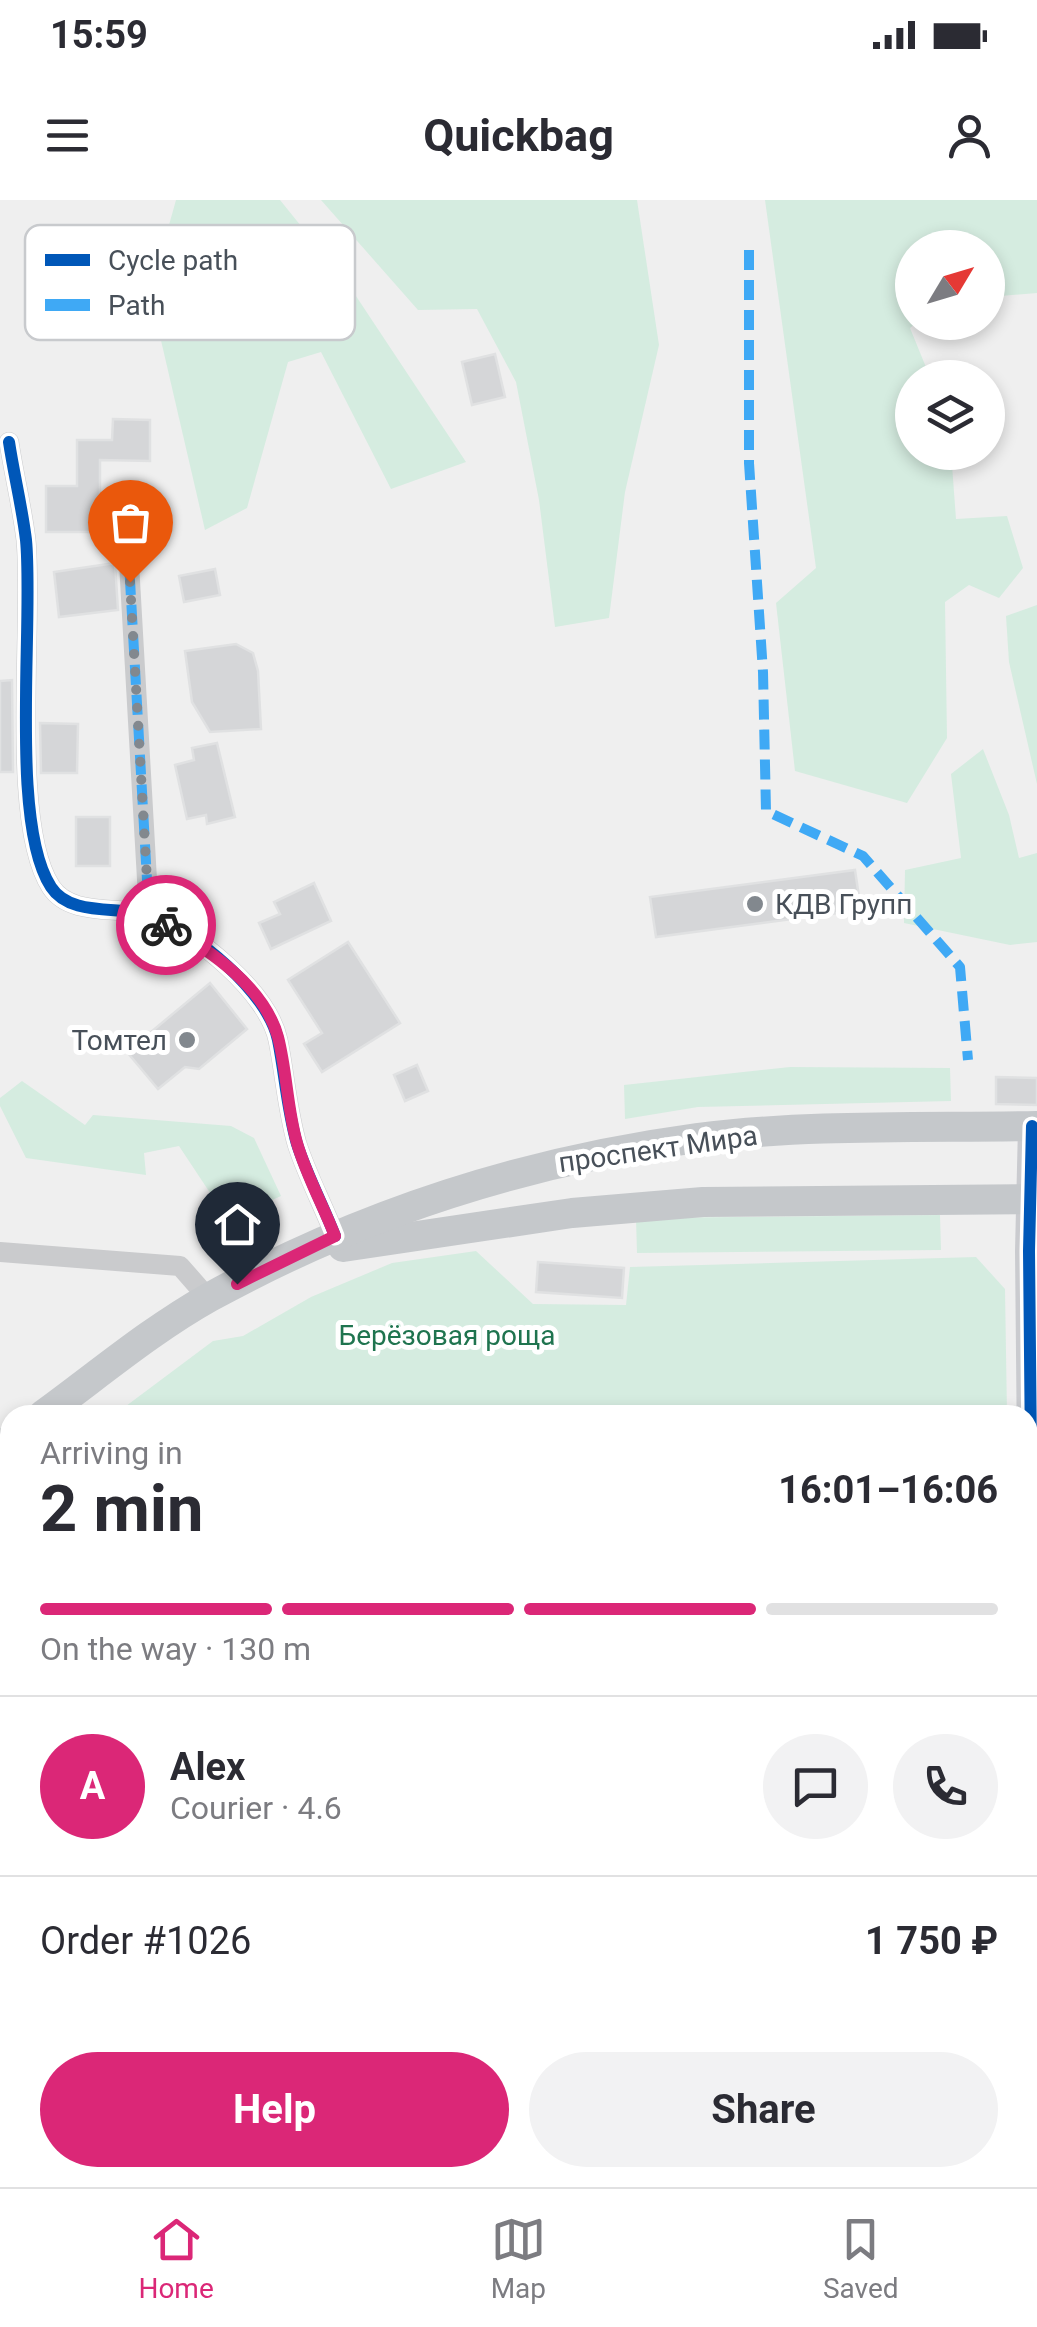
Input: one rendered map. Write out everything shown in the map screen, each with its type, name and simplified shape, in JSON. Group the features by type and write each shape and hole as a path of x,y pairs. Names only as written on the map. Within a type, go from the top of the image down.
{"main road":[{"name":"проспект Мира","path":"57,1405 208,1298 335,1236 491,1179 566,1160 697,1138 798,1130 1034,1126"},
{"name":"проспект Мира","path":"295,1254 572,1213 703,1202 1035,1199"}],"street":[{"path":"8,442 26,541 28,791 36,842 51,888 66,900 102,910 149,915 217,955 261,1005 278,1036 284,1096 298,1149 335,1236"},
{"path":"128,545 149,915"},
{"path":"1030,1405 1029,1252 1035,1199 1034,1126"},
{"path":"0,1252 180,1266 208,1298"}],"green space":[{"path":"176,200 280,200 300,225 169,225"},
{"path":"321,200 637,200 659,345 625,492 609,618 555,627 539,500 516,382 477,309 418,310 355,239 355,225 343,225"},
{"path":"765,200 1037,200 1037,293 1005,296 1005,230 895,230 895,340 915,340 923,360 895,360 895,470 952,470 956,519 1007,516 1023,568 999,598 969,585 945,602 947,738 907,803 795,771 776,603 816,568"},
{"path":"355,295 466,462 391,489 321,352 288,362 247,508 205,530 161,340 355,340"},
{"path":"1037,605 1037,784 1009,662 1006,616"},
{"path":"983,749 1009,815 1019,858 1037,853 1037,942 1010,945 904,923 905,870 961,858 951,774"},
{"path":"790,1067 950,1068 951,1101 698,1107 625,1119 624,1085"},
{"path":"22,1081 85,1125 93,1115 231,1126 254,1138 281,1196 228,1220 179,1146 144,1153 146,1175 26,1158 0,1106 0,1098"},
{"path":"940,1215 941,1250 637,1253 636,1218"},
{"name":"Берёзовая роща","path":"476,1251 533,1304 626,1305 630,1267 976,1257 1005,1289 1007,1405 127,1405 213,1341 243,1336 311,1297 392,1263"}],"building":[{"path":"495,354 505,397 472,405 462,362"},
{"path":"113,419 150,420 150,461 100,460 100,511 114,510 114,532 46,532 46,486 77,486 77,440 112,440"},
{"path":"115,563 118,610 59,617 54,572"},
{"path":"215,569 220,595 184,602 179,576"},
{"path":"236,644 253,653 258,671 261,729 210,732 192,702 185,651"},
{"path":"12,680 13,772 0,772 0,681"},
{"path":"40,723 78,724 77,773 41,773"},
{"path":"217,743 235,817 207,824 206,815 187,819 175,765 194,760 192,748"},
{"path":"76,817 110,817 110,866 76,866"},
{"name":"КДВ Групп","path":"855,870 861,910 656,937 650,897"},
{"path":"314,883 331,921 271,949 259,923 280,914 274,902"},
{"path":"348,942 400,1023 322,1072 304,1044 322,1033 288,980"},
{"name":"Томтел","path":"210,983 247,1029 199,1069 185,1067 158,1089 127,1052"},
{"path":"417,1065 428,1091 405,1101 394,1075"},
{"path":"996,1077 1037,1078 1037,1105 996,1104"},
{"path":"538,1262 624,1268 622,1298 536,1292"}],"marked path":[{"path":"749,250 749,463 763,672 766,811 863,856 960,967 968,1060"},
{"path":"128,545 149,915"}],"cycle path":[{"path":"9,442 26,540 27,771 38,857 51,887 60,897 84,907 139,913 169,924 227,966 260,1003 278,1040 297,1144 335,1236"},
{"path":"1031,1405 1032,1126"}],"way so far":[{"path":"130,582 149,915 166,925"}],"place":[{"name":"КДВ Групп","path":"755,904"},
{"name":"Томтел","path":"187,1040"}],"route":[{"path":"166,925 217,955 261,1005 278,1036 284,1096 298,1149 335,1236 237,1284"}]}
